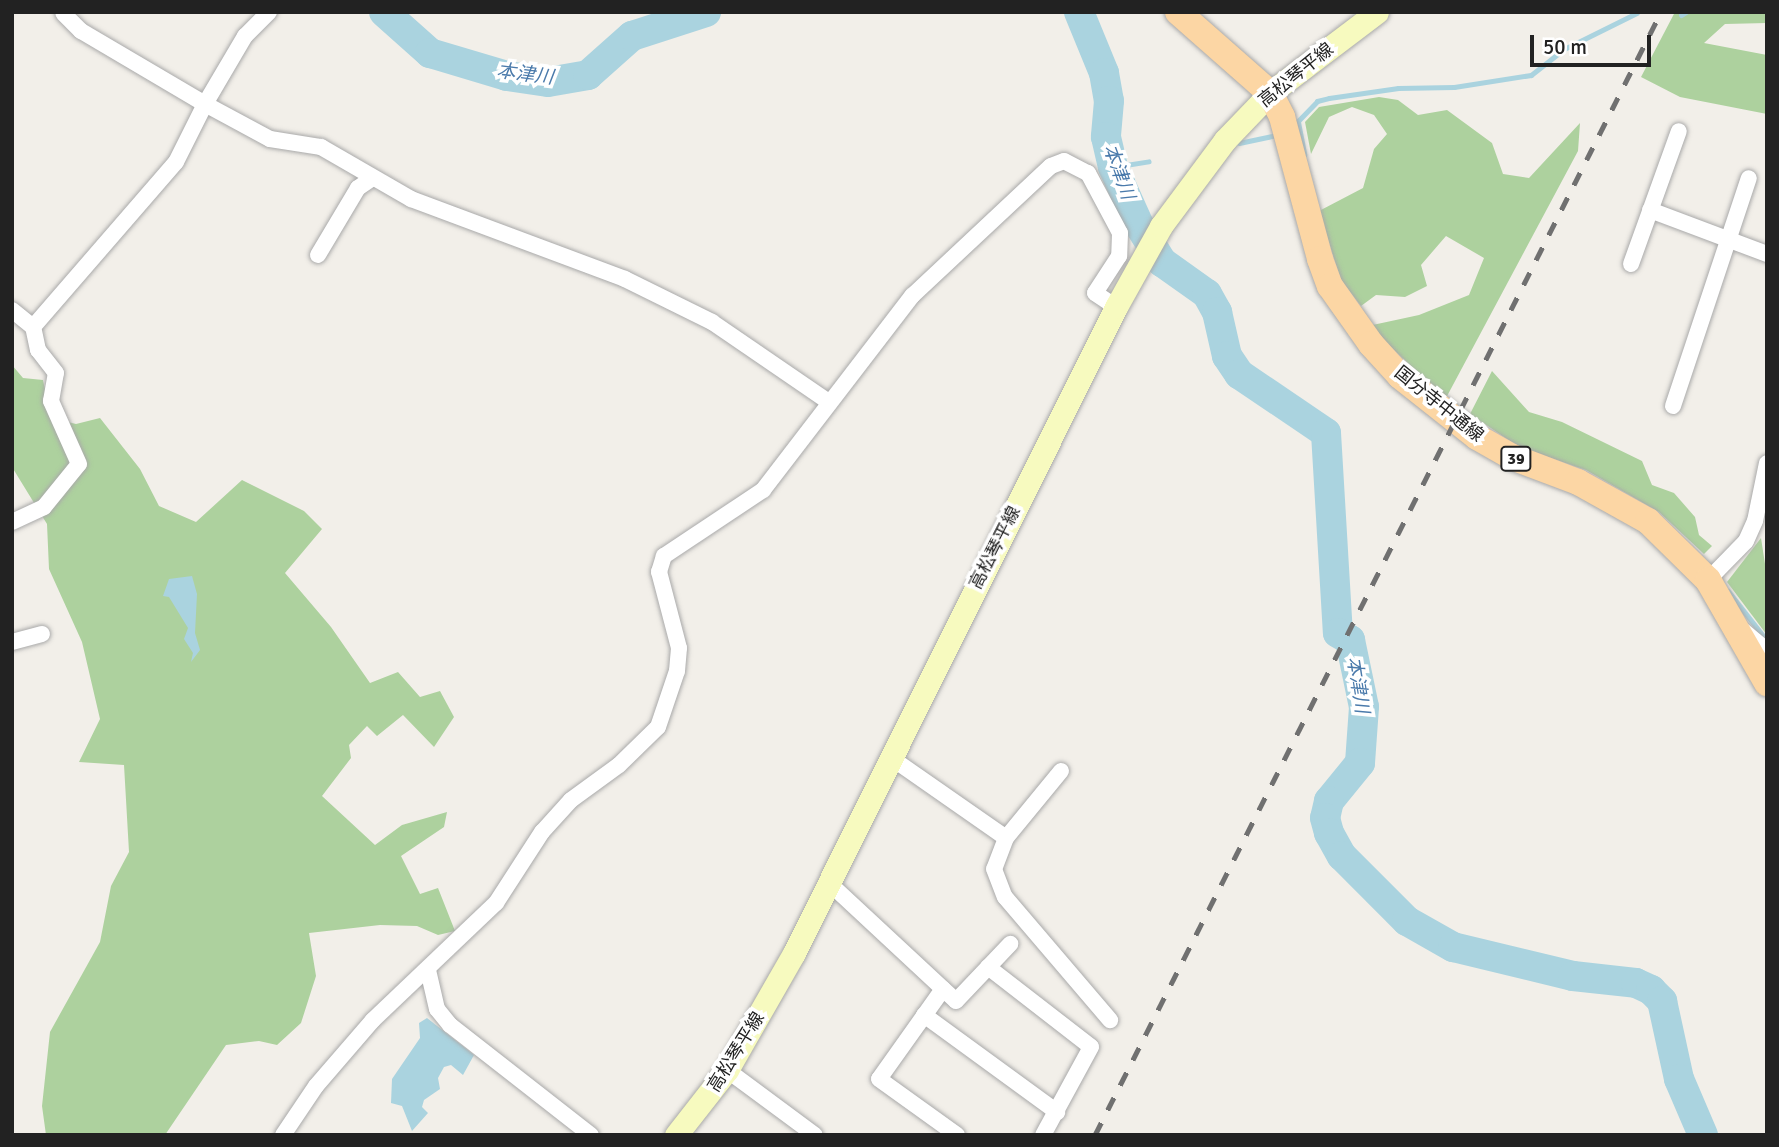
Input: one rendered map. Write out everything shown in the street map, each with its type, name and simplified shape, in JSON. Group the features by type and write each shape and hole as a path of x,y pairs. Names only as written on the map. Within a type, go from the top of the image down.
{"main road":[{"name":"国分寺中通線","path":"1178,12 1270,93 1282,117 1330,286 1392,368 1477,437 1512,457 1578,482 1648,521 1708,580 1767,682"},
{"name":"高松琴平線","path":"676,1135 727,1070 788,964 1116,307 1161,226 1225,140 1270,93 1377,12"}],"street":[{"path":"33,327 176,162 205,104 245,36 269,12"},
{"path":"63,13 81,30 205,104 270,139 321,148 371,179 411,199 625,279 712,322 829,402"},
{"path":"1631,264 1679,131"},
{"path":"283,1135 316,1086 373,1020 496,903 542,832 572,800 619,765 658,727 677,671 679,648 659,572 664,556 763,490 829,402 946,260 1051,166 1064,161 1088,173 1120,233 1119,256 1095,293 1116,307"},
{"path":"1673,406 1749,178"},
{"path":"318,255 358,188 371,179"},
{"path":"1650,210 1767,254"},
{"path":"12,310 33,327 38,350 55,373 51,401 79,464 44,507 12,522"},
{"path":"1708,580 1746,541 1755,521 1767,463"},
{"path":"1735,624 1757,638 1767,651"},
{"path":"12,642 42,634"},
{"path":"890,757 1006,838"},
{"path":"1061,771 1006,838 994,869 1005,897 1110,1020"},
{"path":"828,881 956,1001 1010,944"},
{"path":"988,967 1091,1048 1043,1135"},
{"path":"428,970 437,1009 450,1026 592,1135"},
{"path":"943,989 879,1079 957,1135"},
{"path":"924,1015 1057,1112"},
{"path":"727,1070 815,1135"}],"green space":[{"path":"1675,12 1767,12 1767,23 1725,24 1704,43 1767,55 1767,114 1680,97 1641,77"},
{"path":"1379,97 1398,100 1418,115 1447,110 1492,143 1503,174 1529,178 1580,123 1578,151 1446,398 1368,326 1419,315 1469,295 1484,258 1446,236 1421,265 1427,286 1405,297 1376,295 1361,306 1341,280 1319,211 1363,188 1374,149 1387,134 1374,115 1352,107 1329,117 1311,154 1305,122 1319,107"},
{"path":"12,365 23,378 43,380 51,418 76,424 100,418 140,469 159,506 196,522 242,480 304,511 322,529 285,573 331,627 370,683 398,672 420,697 440,691 454,717 434,747 403,715 377,736 367,726 349,745 351,758 322,796 375,845 402,825 447,812 444,827 401,856 420,894 438,888 455,931 438,935 417,926 380,925 309,933 316,976 301,1023 277,1045 259,1041 226,1045 165,1135 46,1135 42,1106 50,1032 100,942 111,886 129,852 124,765 79,762 100,719 82,642 49,569 47,524 12,467"},
{"path":"1492,371 1529,412 1562,422 1642,461 1652,485 1674,493 1695,517 1699,535 1712,546 1704,554 1659,512 1586,470 1519,447 1470,414"},
{"path":"1761,538 1767,577 1767,635 1727,582"}],"water":[{"path":"192,576 197,594 195,633 200,650 191,662 193,653 184,639 188,628 169,597 163,596 169,579"},
{"path":"427,1018 474,1055 463,1075 451,1065 444,1067 438,1078 440,1089 424,1100 422,1107 428,1113 412,1131 402,1106 391,1103 392,1079 420,1038 419,1023"}],"waterway":[{"name":"本津川","path":"384,12 430,53 507,76 548,82 588,75 632,36 706,12"},
{"name":"本津川","path":"1079,12 1104,73 1109,101 1106,137 1113,167 1139,225 1162,262 1207,294 1217,312 1227,356 1239,374 1326,433 1338,633 1350,640 1364,707 1360,763 1329,801 1325,818 1329,833 1342,856 1407,921 1453,947 1573,976 1636,983 1651,990 1662,1001 1679,1079 1703,1135"},
{"path":"1681,15 1686,12"},
{"path":"1297,122 1317,101 1329,98 1398,88 1454,87 1531,75 1564,49 1637,13"},
{"path":"1298,122 1304,154"},
{"path":"1239,143 1272,136"},
{"path":"1113,167 1149,161"},
{"path":"1728,591 1767,641"}],"railway":[{"path":"1095,1135 1661,12"}]}
